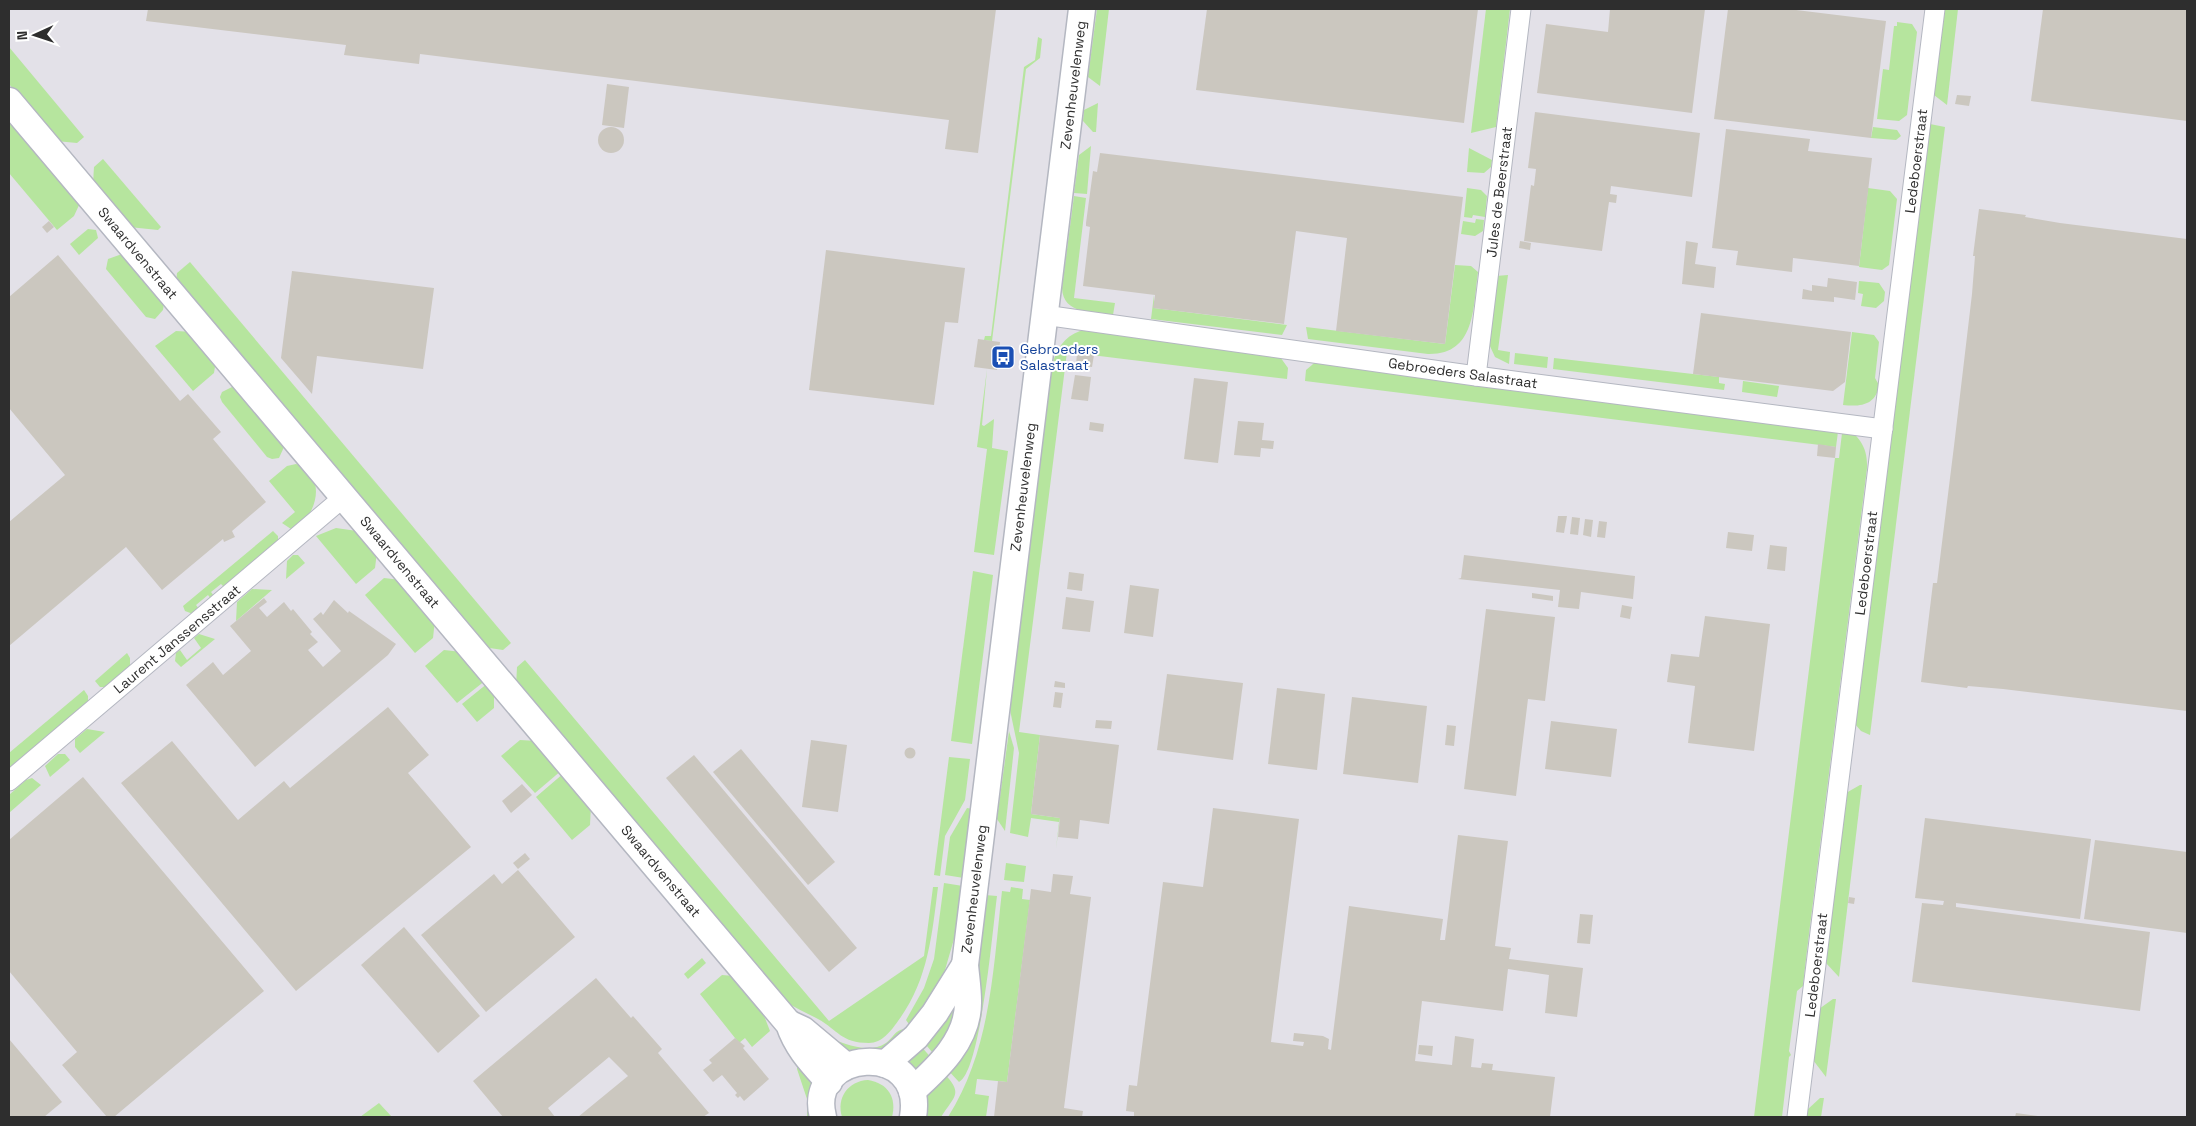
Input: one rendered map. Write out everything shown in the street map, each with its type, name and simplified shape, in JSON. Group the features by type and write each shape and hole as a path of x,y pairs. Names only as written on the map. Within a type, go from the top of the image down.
{"street":[{"name":"Zevenheuvelenweg","path":"912,1091 941,1065 962,1029 968,1002 965,965 1082,9"},
{"name":"Jules de Beerstraat","path":"1476,376 1521,9"},
{"name":"Ledeboerstraat","path":"1797,1117 1935,9"},
{"name":"Swaardvenstraat","path":"9,101 345,496 789,1024 804,1030 837,1074"},
{"name":"Gebroeders Salastraat","path":"1044,315 1476,376 1883,429"},
{"name":"Laurent Janssensstraat","path":"9,782 345,496"},
{"name":"Zevenheuvelenweg","path":"885,1064 916,1037 935,1013 965,965"},
{"path":"823,1117 822,1096 837,1074 858,1062 872,1061 885,1064 901,1075 912,1091 913,1117"}],"shaded area":[{"path":"9,9 2187,9 2187,1117 9,1117"}],"green space":[{"path":"1097,9 1109,9 1100,86 1088,77"},
{"path":"1486,9 1510,9 1496,127 1471,133"},
{"path":"1945,9 1958,9 1947,105 1934,95"},
{"path":"1897,22 1912,24 1917,32 1907,115 1899,121 1877,119 1883,69 1889,70 1894,26 1897,26"},
{"path":"1038,37 1042,39 1040,58 1026,69 992,341 984,340 985,336 991,336 1024,67 1035,60"},
{"path":"9,47 84,137 77,143 56,141 9,84"},
{"path":"1098,103 1096,132 1093,132 1083,121 1084,110"},
{"path":"9,113 80,203 74,216 57,230 9,173"},
{"path":"1930,124 1945,127 1870,735 1861,731 1855,724"},
{"path":"1873,127 1897,130 1901,136 1896,140 1871,138"},
{"path":"1091,146 1087,194 1074,193 1079,155"},
{"path":"1469,148 1492,160 1491,167 1484,173 1467,172"},
{"path":"103,159 161,227 158,230 129,227 93,184 94,167"},
{"path":"1467,188 1481,190 1487,196 1485,217 1473,215 1472,218 1464,217"},
{"path":"1868,188 1890,191 1897,199 1889,265 1882,270 1859,267"},
{"path":"1074,196 1086,198 1074,298 1115,303 1113,315 1074,308 1064,297 1062,288"},
{"path":"1476,219 1484,220 1483,231 1475,236 1461,234 1463,221 1475,223"},
{"path":"88,229 96,230 98,238 79,255 70,244"},
{"path":"122,254 164,303 163,310 155,319 146,317 106,269 108,259"},
{"path":"190,262 511,643 503,650 483,647 176,283 177,273"},
{"path":"1455,265 1471,266 1478,272 1473,314 1464,338 1455,347 1444,352 1428,354 1308,339 1306,327 1445,344"},
{"path":"1508,275 1498,350 1510,352 1509,364 1495,357 1489,344 1496,276"},
{"path":"1859,281 1879,283 1885,292 1884,301 1876,308 1861,306 1863,294 1858,293"},
{"path":"1154,295 1154,308 1287,325 1282,335 1151,319"},
{"path":"176,331 193,332 216,360 214,373 193,391 155,346"},
{"path":"1080,331 1278,354 1288,368 1287,379 1067,352 1019,732 1040,735 1031,814 1060,818 1056,849 1059,822 1031,818 1028,837 1010,833 1019,753 1010,710 1052,366 1056,354 1065,340"},
{"path":"1852,332 1874,335 1879,342 1875,378 1879,385 1877,392 1871,401 1856,406 1843,405"},
{"path":"1515,353 1548,357 1547,368 1514,364"},
{"path":"1554,358 1719,377 1719,383 1725,384 1724,390 1553,369"},
{"path":"1319,359 1839,424 1836,447 1305,381 1306,370"},
{"path":"987,369 982,425 984,426 994,419 992,448 1008,451 994,555 974,552 987,449 977,447"},
{"path":"1743,381 1779,386 1777,397 1742,392"},
{"path":"236,387 283,438 284,447 279,458 272,459 267,457 222,402 220,397 222,392"},
{"path":"1843,425 1854,433 1864,448 1867,468 1803,986 1797,991 1789,1051 1791,1055 1789,1057 1782,1117 1754,1117 1835,458 1839,458"},
{"path":"296,464 306,469 313,477 316,486 316,496 308,516 291,529 282,523 295,512 269,481 287,466"},
{"path":"336,528 357,531 377,552 375,568 356,584 316,536"},
{"path":"273,531 278,536 278,541 225,588 221,584 211,592 214,596 211,599 208,595 196,605 199,609 193,614 185,611 183,606"},
{"path":"293,555 298,555 305,563 286,579 287,561"},
{"path":"973,571 993,575 972,744 951,741"},
{"path":"384,578 401,580 435,620 433,638 415,653 365,595"},
{"path":"252,589 272,590 236,621 237,602"},
{"path":"199,634 215,639 181,667 175,661 176,653 180,650 187,660 201,648 194,638"},
{"path":"444,650 462,652 486,680 457,703 425,666"},
{"path":"127,653 130,658 130,668 107,687 100,687 95,681"},
{"path":"525,660 829,1021 924,956 933,887 938,887 931,940 922,974 908,1006 886,1036 878,1041 869,1043 852,1041 840,1035 825,1023 785,1001 516,687 517,667"},
{"path":"488,683 494,691 494,708 477,722 462,704"},
{"path":"84,690 88,696 88,703 9,770 9,753"},
{"path":"87,729 105,732 80,753 75,747 75,739"},
{"path":"1009,731 1014,748 1005,831 997,819"},
{"path":"520,740 537,741 562,770 535,793 501,756"},
{"path":"58,754 65,754 70,760 50,777 45,766"},
{"path":"949,757 970,759 965,800 945,836 940,876 934,875"},
{"path":"564,773 591,805 590,825 572,840 536,797"},
{"path":"32,778 41,785 9,813 9,795 26,780"},
{"path":"1862,785 1839,977 1825,962 1846,793"},
{"path":"967,808 973,809 964,878 945,875 950,837"},
{"path":"1006,863 1026,866 1024,882 1004,880"},
{"path":"944,883 963,886 954,939 938,994 913,1030 906,1020 924,988 934,959"},
{"path":"1011,887 1023,889 1022,899 1030,900 1007,1082 977,1079 975,1094 989,1096 986,1117 948,1117 962,1091 982,1036 992,979 1002,891 1010,892"},
{"path":"985,895 997,896 985,996 974,1052 967,1072 959,1082 946,1068"},
{"path":"702,958 706,963 688,979 684,974"},
{"path":"722,975 734,976 763,1013 770,1031 752,1047 745,1038 739,1043 700,994"},
{"path":"1833,999 1836,999 1826,1077 1813,1060 1819,1009"},
{"path":"960,1001 938,1059 921,1039"},
{"path":"904,1029 907,1030 889,1051 852,1054 823,1037 854,1046 871,1048 886,1043 896,1033"},
{"path":"920,1045 933,1060 918,1074 905,1059"},
{"path":"797,1064 814,1078 814,1117 807,1117 807,1099"},
{"path":"943,1072 955,1090 953,1098 941,1117 920,1117 923,1098"},
{"path":"868,1080 881,1084 889,1092 893,1104 892,1117 842,1117 841,1103 845,1092 849,1087"},
{"path":"1820,1098 1824,1098 1821,1117 1806,1117 1807,1110"},
{"path":"379,1103 392,1117 360,1117"}],"building":[{"path":"148,9 996,9 978,153 945,149 949,120 420,54 419,64 344,55 346,45 146,21"},
{"path":"1207,9 1478,9 1464,123 1196,90"},
{"path":"1610,9 1705,9 1692,113 1537,93 1546,24 1608,32"},
{"path":"1728,9 1788,9 1886,21 1871,138 1714,119"},
{"path":"2043,9 2187,9 2187,121 2031,101"},
{"path":"607,84 629,87 624,128 602,125"},
{"path":"1957,95 1971,96 1969,106 1955,104"},
{"path":"1535,112 1700,133 1692,197 1611,186 1610,194 1617,195 1616,203 1609,202 1602,251 1524,241 1531,185 1534,186 1536,169 1528,168"},
{"path":"611,127 620,131 624,140 620,149 611,153 602,149 598,140 602,131"},
{"path":"1726,129 1810,139 1808,151 1872,158 1859,266 1793,258 1792,272 1736,265 1738,251 1712,248"},
{"path":"1100,153 1463,197 1445,344 1336,331 1347,238 1296,231 1284,324 1153,308 1155,295 1083,286 1090,227 1086,226 1086,223 1093,171 1097,172"},
{"path":"1979,209 2026,215 2025,217 2060,223 2187,239 2187,711 2003,689 1968,686 1967,688 1921,682 1933,583 1937,583 1954,446 1972,294 1975,256 1973,256"},
{"path":"49,221 54,227 47,233 42,227"},
{"path":"1520,241 1531,243 1530,250 1519,248"},
{"path":"1686,241 1698,243 1695,264 1716,267 1714,288 1682,284"},
{"path":"826,250 965,268 958,323 945,322 934,405 809,390"},
{"path":"58,255 180,401 188,394 221,432 213,439 266,502 232,531 235,537 224,542 223,539 162,590 126,547 9,646 9,522 65,475 9,408 9,297"},
{"path":"292,271 434,288 423,369 317,356 312,394 281,358"},
{"path":"1828,278 1857,282 1855,300 1834,297 1834,302 1802,299 1803,289 1812,291 1812,285 1827,287"},
{"path":"1701,313 1851,332 1845,382 1833,391 1693,374"},
{"path":"978,339 1000,342 997,370 974,367"},
{"path":"1077,353 1094,355 1092,367 1076,365"},
{"path":"1075,375 1091,377 1088,401 1071,399"},
{"path":"1194,378 1228,382 1218,463 1184,459"},
{"path":"1238,421 1264,423 1262,440 1274,441 1273,449 1261,448 1260,457 1234,455"},
{"path":"1090,422 1104,424 1103,432 1089,430"},
{"path":"1818,444 1836,447 1835,458 1817,456"},
{"path":"1558,516 1567,516 1564,533 1556,532"},
{"path":"1572,517 1580,518 1578,535 1570,534"},
{"path":"1585,519 1593,520 1591,537 1583,535"},
{"path":"1599,521 1607,522 1605,538 1597,537"},
{"path":"1728,532 1754,535 1752,551 1726,548"},
{"path":"1770,545 1787,547 1785,571 1767,569"},
{"path":"1464,555 1635,576 1633,599 1581,592 1579,609 1558,607 1560,590 1458,579 1461,578"},
{"path":"1069,572 1084,574 1082,591 1067,589"},
{"path":"1130,585 1159,589 1153,637 1124,633"},
{"path":"1532,593 1553,596 1553,601 1532,598"},
{"path":"1066,597 1094,601 1090,632 1062,629"},
{"path":"264,598 267,602 259,608 267,617 284,602 291,611 293,609 312,632 310,634 318,642 308,650 323,667 341,651 313,619 321,612 323,615 334,600 348,613 349,611 396,644 388,655 255,767 186,685 213,662 223,675 251,651 230,626"},
{"path":"1622,605 1632,607 1630,619 1620,617"},
{"path":"1486,609 1555,617 1545,701 1528,699 1516,796 1464,789"},
{"path":"1705,616 1770,624 1754,751 1688,743 1695,686 1667,682 1671,654 1699,657"},
{"path":"1167,674 1243,683 1233,760 1157,750"},
{"path":"1055,681 1065,683 1065,688 1054,687"},
{"path":"1277,688 1325,694 1317,770 1268,764"},
{"path":"1055,692 1063,693 1061,708 1053,707"},
{"path":"1352,697 1427,706 1418,783 1343,774"},
{"path":"388,707 429,755 408,773 471,847 296,991 121,783 172,741 238,820 284,781 290,788"},
{"path":"1096,720 1112,721 1111,729 1095,728"},
{"path":"1551,721 1617,729 1611,777 1545,769"},
{"path":"1447,725 1456,726 1454,746 1445,745"},
{"path":"1040,735 1119,745 1109,824 1080,820 1078,839 1058,837 1060,818 1031,814"},
{"path":"811,740 847,745 838,812 802,807"},
{"path":"908,748 912,748 915,753 914,757 908,758 905,755 905,751"},
{"path":"741,749 835,862 808,885 713,772"},
{"path":"694,755 857,948 829,972 666,778"},
{"path":"83,777 264,991 114,1117 107,1117 62,1065 77,1052 9,971 9,840"},
{"path":"522,784 532,795 511,813 502,801"},
{"path":"1213,808 1299,819 1271,1042 1303,1046 1304,1042 1293,1041 1294,1033 1323,1036 1329,1039 1328,1049 1331,1050 1349,906 1443,919 1440,940 1445,940 1458,835 1508,841 1495,946 1511,948 1509,959 1583,968 1577,1017 1545,1013 1549,975 1508,969 1503,1011 1422,1001 1415,1061 1452,1065 1455,1036 1474,1039 1471,1067 1481,1068 1482,1063 1493,1064 1492,1070 1555,1077 1550,1117 1134,1117 1134,1112 1126,1111 1129,1085 1137,1086 1163,882 1203,887"},
{"path":"1925,818 2091,839 2080,919 1956,903 1956,907 2150,932 2140,1011 1912,982 1922,903 1943,905 1944,901 1915,898"},
{"path":"2095,840 2187,852 2187,933 2084,919"},
{"path":"525,853 530,859 518,869 513,863"},
{"path":"518,870 575,937 486,1012 421,935 494,874 502,884"},
{"path":"1053,874 1073,876 1070,894 1091,897 1064,1108 1083,1111 1082,1117 994,1117 998,1081 1007,1082 1031,889 1051,892"},
{"path":"1849,897 1855,898 1854,904 1848,903"},
{"path":"1580,914 1593,915 1590,944 1577,943"},
{"path":"404,927 480,1016 438,1053 361,965"},
{"path":"596,978 631,1018 633,1016 662,1049 658,1053 709,1113 703,1117 578,1117 628,1076 609,1057 548,1108 555,1117 503,1117 473,1081"},
{"path":"735,1038 745,1046 743,1048 769,1079 744,1101 740,1096 738,1098 735,1095 737,1093 722,1075 713,1082 703,1070 712,1063 709,1060"},
{"path":"9,1039 62,1102 44,1117 9,1117"},
{"path":"1419,1045 1433,1046 1432,1056 1418,1054"},
{"path":"2016,1113 2038,1116 2038,1117 2015,1117"}],"place":[{"name":"Gebroeders Salastraat","path":"1003,357"}]}
